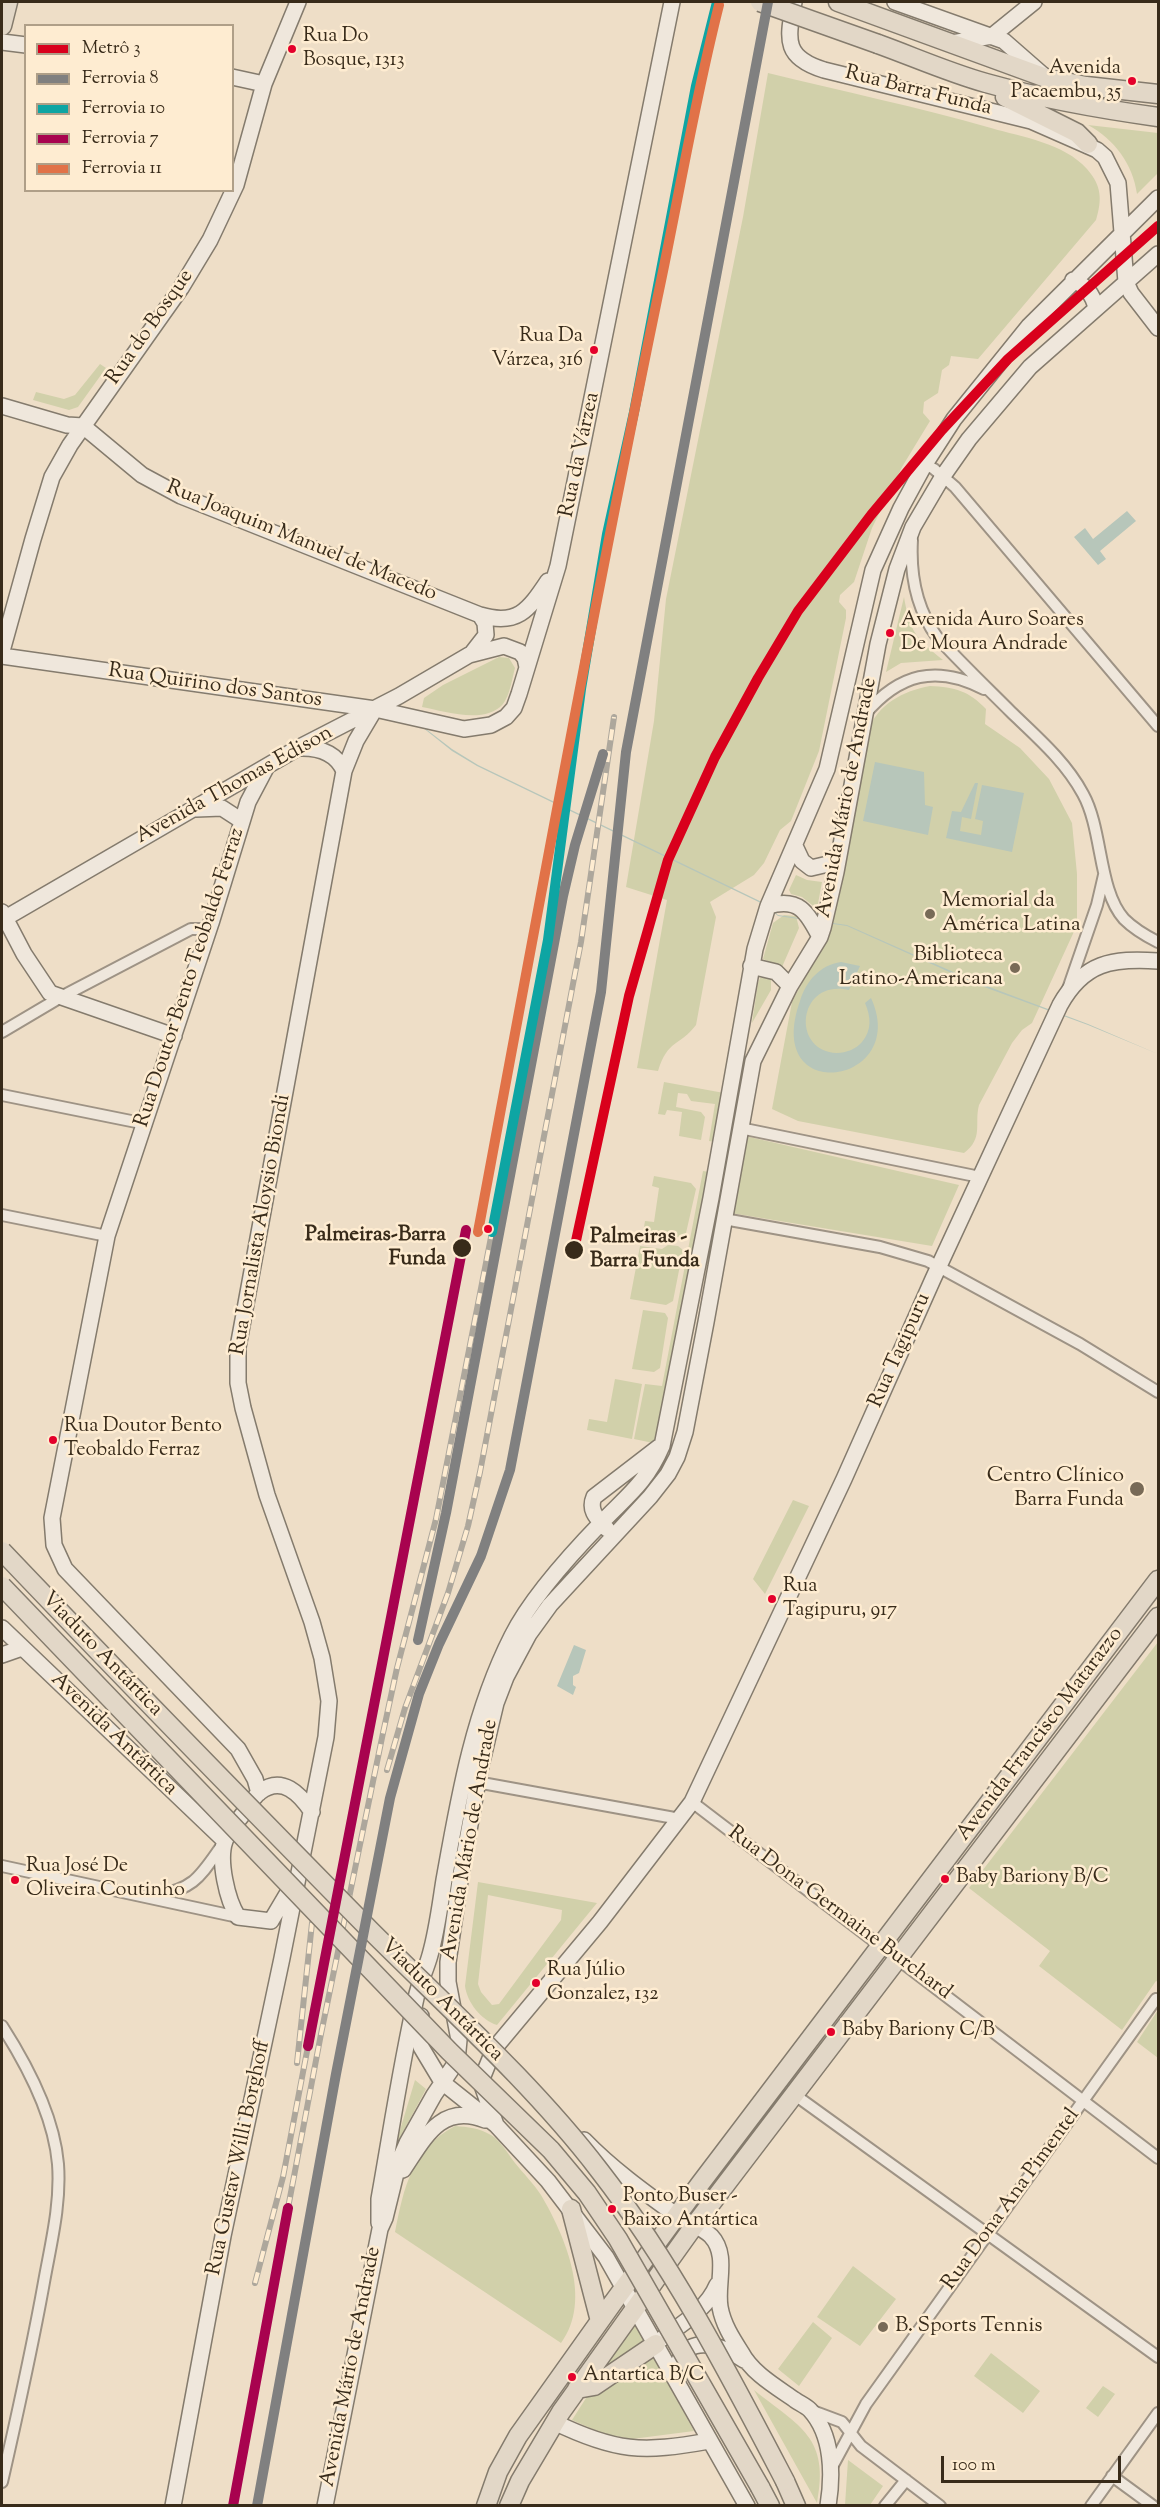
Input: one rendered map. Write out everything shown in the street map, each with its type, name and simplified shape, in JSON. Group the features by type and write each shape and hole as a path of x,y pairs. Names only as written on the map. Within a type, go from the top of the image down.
{"main road":[{"path":"2,26 8,2"},
{"path":"760,2 985,83 1083,106 1158,117"},
{"path":"838,2 1046,78 1086,86 1158,94"},
{"path":"985,83 990,91 1077,133 1088,144"},
{"name":"Viaduto Antártica","path":"2,1551 195,1753 530,2091 597,2166 634,2218 700,2323 796,2505"},
{"name":"Avenida Francisco Matarazzo","path":"486,2505 498,2472 518,2436 677,2215 1158,1580"},
{"name":"Viaduto Antártica","path":"2,1587 441,2042 551,2150 587,2193 618,2239 770,2505"},
{"name":"Avenida Francisco Matarazzo","path":"509,2505 554,2422 694,2226 1158,1617"},
{"path":"572,2209 600,2321"},
{"path":"577,2389 594,2386 656,2344"}],"street":[{"name":"Rua do Bosque","path":"234,189 264,84 298,2"},
{"name":"Rua da Várzea","path":"464,729 491,725 506,717 514,708 558,566 672,2"},
{"name":"Rua Barra Funda","path":"794,2 790,44 794,53 806,63 824,70 1012,115 1088,144 1105,157 1113,170 1120,200 1126,282"},
{"path":"895,2 992,36 1013,48 1046,78"},
{"path":"952,43 992,36 1034,2"},
{"path":"2,42 24,45"},
{"path":"234,77 264,84"},
{"name":"Rua do Bosque","path":"2,651 52,477 82,426 181,288 210,240 233,192"},
{"name":"Avenida Mário de Andrade","path":"452,2001 448,1962 478,1718 492,1680 513,1635 564,1563 639,1486 653,1467 662,1446 711,1198 751,966 768,906 819,791 834,747 873,570 894,522 925,464 954,419 1029,326 1158,198"},
{"name":"Avenida Mário de Andrade","path":"380,2229 379,2199 416,1999 430,1956 470,1780 496,1703 529,1634 550,1605 650,1497 677,1458 685,1432 754,1058 790,986 820,937 839,854 887,604 913,527 943,476 969,439 1030,367 1158,255"},
{"path":"1073,280 1085,286 1096,308"},
{"path":"1126,282 1129,290 1158,327"},
{"name":"Rua Joaquim Manuel de Macedo","path":"2,406 67,425 82,426 142,475 181,496 480,615 502,620 517,616 536,600 558,566"},
{"path":"925,464 955,487 1158,726"},
{"path":"913,527 911,565 919,608 937,638 1070,773 1083,794 1097,830 1104,872 1116,906 1123,918 1158,942"},
{"name":"Avenida Thomas Edison","path":"3,916 298,748 375,709 469,656 482,644 486,635 485,623 480,615"},
{"name":"Avenida Thomas Edison","path":"469,656 504,646 520,652 525,658 527,667"},
{"name":"Rua Quirino dos Santos","path":"2,656 375,709 464,729"},
{"path":"864,715 879,698 900,683 915,677 943,676 960,679 994,696"},
{"name":"Rua Jornalista Aloysio Biondi","path":"312,1812 322,1764 329,1701 322,1658 312,1622 267,1495 243,1408 238,1383 238,1347 345,771 356,741 375,709"},
{"path":"298,748 327,752 341,763 345,771"},
{"name":"Rua Doutor Bento Teobaldo Ferraz","path":"259,1792 255,1779 238,1749 65,1569 52,1537 52,1518 107,1236 146,1124 250,794 267,766"},
{"path":"191,810 207,807 222,808 242,821"},
{"path":"795,846 802,861 811,868 828,864 839,854"},
{"path":"1068,992 1097,905 1104,872"},
{"path":"768,906 778,903 795,904 809,916 820,937"},
{"path":"3,916 45,988 61,997 174,1036"},
{"path":"2,1032 61,997 191,929 209,929"},
{"name":"Rua Tagipuru","path":"496,2125 483,2088 483,2076 494,2049 600,1922 692,1802 844,1479 1011,1108 1068,992 1087,972 1101,965 1131,960 1158,961"},
{"path":"751,966 776,972 790,986"},
{"path":"2,1095 146,1124"},
{"path":"740,1128 980,1178"},
{"path":"2,1215 107,1236"},
{"path":"724,1219 880,1247 939,1266 1080,1344 1158,1392"},
{"path":"613,1536 591,1509 594,1497 662,1446"},
{"name":"Avenida Antártica","path":"2,1628 225,1841"},
{"path":"2,1655 22,1648"},
{"path":"470,1780 680,1819"},
{"path":"152,1897 183,1889 193,1883 259,1792 271,1787 292,1788 312,1812"},
{"name":"Rua Dona Germaine Burchard","path":"692,1802 1158,2158"},
{"name":"Rua Gustav Willi Borghoff","path":"173,2505 223,2236 312,1812"},
{"path":"225,1841 225,1876 231,1905 238,1917"},
{"path":"2,1866 238,1917 271,1921"},
{"path":"282,1958 271,1921 299,1873"},
{"path":"430,1956 422,2007 421,2047 442,2082 496,2125 572,2209 606,2257 747,2505"},
{"name":"Rua Dona Ana Pimentel","path":"831,2467 856,2418 1156,1999"},
{"path":"442,2082 454,2068 459,2052 452,2001"},
{"path":"452,2001 494,2049 602,2158 677,2215 712,2238 719,2251 721,2276 719,2296 724,2324 746,2362"},
{"path":"2,2026 22,2061 48,2121 58,2163 58,2195 42,2295 2,2482"},
{"name":"Avenida Mário de Andrade","path":"325,2505 380,2229 407,2143 442,2082"},
{"path":"795,2095 1158,2357"},
{"path":"393,2184 437,2124 458,2115 477,2117 496,2125"},
{"path":"656,2344 709,2301 721,2276"},
{"path":"675,2379 680,2357 694,2346 714,2344 746,2362 810,2410 842,2422 861,2445 940,2505"},
{"path":"810,2410 826,2442 831,2467 828,2505"},
{"path":"1091,2505 1158,2413"},
{"path":"554,2422 589,2439 621,2447 653,2449 709,2441"},
{"path":"1113,2476 1152,2505"},
{"path":"885,2505 906,2480"}],"green space":[{"path":"768,73 935,113 1055,147 1078,160 1092,175 1098,187 1099,206 1096,220 978,359 951,356 949,365 942,370 938,393 924,402 923,413 930,421 902,467 872,528 854,582 840,595 839,602 846,610 846,618 819,751 791,821 780,830 764,863 754,875 710,902 716,917 696,1025 670,1048 658,1071 637,1068 667,900 626,887 654,721 666,599 743,217"},
{"path":"1088,125 1158,133 1158,173 1137,194 1127,163 1121,154 1106,137"},
{"path":"100,364 106,368 78,407 69,410 33,400 36,392 64,399 75,395"},
{"path":"904,597 915,633 943,660 901,663 886,672"},
{"path":"499,657 509,658 515,668 507,696 503,704 495,710 486,714 464,715 422,707 424,698 443,685"},
{"name":"Memorial da América Latina","path":"930,686 947,687 974,698 986,709 985,724 1020,748 1049,779 1072,823 1077,874 1077,925 1032,1023 1022,1030 1012,1043 979,1105 976,1136 974,1142 964,1153 798,1121 772,1109 792,1002 826,938 868,731 878,713 893,700 910,691"},
{"path":"796,875 807,880 822,882 817,909 802,897 791,894 789,890"},
{"path":"784,915 796,916 799,928 782,967 763,959 773,923"},
{"path":"765,977 771,980 771,990 752,1023 758,983 760,978"},
{"path":"664,1082 724,1093 715,1142 709,1141 715,1104 691,1101 687,1094 678,1093 676,1107 701,1112 705,1117 701,1140 679,1136 682,1112 667,1110 665,1115 658,1114"},
{"path":"745,1136 959,1185 932,1246 731,1213"},
{"path":"703,1171 709,1172 658,1444 634,1439 645,1384 662,1386"},
{"path":"654,1176 691,1183 696,1189 686,1233 679,1237 643,1233 645,1221 654,1222 659,1188 652,1186"},
{"path":"668,1245 678,1246 683,1250 673,1301 666,1305 630,1299 640,1246 662,1249"},
{"path":"643,1310 665,1313 668,1318 660,1368 654,1372 632,1369"},
{"path":"615,1379 642,1384 632,1439 587,1430 589,1419 607,1422"},
{"path":"793,1500 809,1506 765,1594 753,1579"},
{"path":"1158,1642 1158,1982 1156,1981 1122,2030 1039,1966 1050,1951 969,1888"},
{"path":"478,1882 597,1903 497,2025 491,2023 476,2010 465,1986","holes":["488,1895 562,1910 561,1920 499,2004 492,2005 481,1992 478,1984"]},
{"path":"1158,2010 1158,2058 1137,2042"},
{"path":"415,2080 426,2089 395,2147"},
{"path":"455,2126 478,2129 494,2137 541,2195 559,2229 572,2268 575,2288 575,2308 570,2326 561,2343 395,2232 402,2200 419,2158 440,2135"},
{"path":"853,2266 896,2299 860,2346 817,2317"},
{"path":"636,2320 647,2342 596,2375"},
{"path":"813,2322 832,2338 799,2386 778,2369"},
{"path":"991,2353 1040,2391 1023,2413 974,2376"},
{"path":"653,2355 694,2431 632,2439 604,2434 572,2420 588,2395"},
{"path":"1103,2386 1115,2394 1098,2417 1086,2408"},
{"path":"754,2390 798,2425 815,2448 820,2481 817,2503"},
{"path":"848,2460 883,2486 870,2505 845,2505"}],"shaded area":[{"path":"1127,511 1136,521 1100,551 1106,559 1098,565 1074,537 1085,528 1093,539"},
{"path":"269,697 422,726 478,765 768,905 778,915 847,925 976,982 1088,1024 1158,1054 1088,1025 976,984 847,926 778,916 767,906 477,766 452,751 422,727"},
{"path":"875,762 924,772 925,805 933,807 928,835 863,821"},
{"path":"975,783 978,783 971,819 962,817 960,831 981,835 983,821 975,819 982,785 1024,793 1012,852 946,838 952,811 961,812"},
{"path":"841,962 860,966 849,990 832,989 819,994 810,1004 806,1016 807,1029 812,1041 822,1049 837,1053 857,1047 869,1028 865,1003 871,998 878,1027 871,1050 856,1065 836,1072 816,1070 801,1058 794,1035 800,1001 806,987 820,970"},
{"path":"574,1645 586,1650 579,1673 573,1676 573,1685 576,1687 573,1695 557,1686"}],"railway":[{"path":"387,1770 405,1708 448,1593 468,1526 480,1472 581,942 614,717"},
{"path":"288,2208 383,1733 397,1668 436,1519 492,1232"},
{"path":"297,2063 312,1923"},
{"path":"255,2283 283,2177 308,2046"}],"metro line":[{"name":"3","path":"574,1250 629,996 668,860 715,757 758,678 798,611 871,515 942,430 1008,359 1158,226"}],"rail line":[{"name":"10","path":"492,1232 548,940 581,689 607,534 634,412 696,86 717,2"},
{"name":"8","path":"257,2506 336,2074 390,1798 419,1694 439,1644 481,1556 510,1470 601,992 626,752 768,2"},
{"name":"11","path":"478,1232 610,533 694,116 719,5"},
{"name":"8","path":"418,1640 446,1513 563,896 575,845 603,754"},
{"name":"7","path":"308,2046 466,1230"},
{"name":"7","path":"233,2506 288,2208"}],"place":[{"name":"Rua Do Bosque, 1313","path":"292,49"},
{"name":"Avenida Pacaembu, 35","path":"1132,81"},
{"name":"Rua Da Várzea, 316","path":"594,350"},
{"name":"Avenida Auro Soares De Moura Andrade","path":"890,633"},
{"name":"Memorial da América Latina","path":"930,914"},
{"name":"Biblioteca Latino-Americana","path":"1015,968"},
{"name":"Palmeiras-Barra Funda","path":"462,1248"},
{"name":"Palmeiras - Barra Funda","path":"574,1250"},
{"name":"Rua Doutor Bento Teobaldo Ferraz","path":"53,1440"},
{"name":"Centro Clínico Barra Funda","path":"1137,1489"},
{"name":"Rua Tagipuru, 917","path":"772,1599"},
{"name":"Baby Bariony B/C","path":"945,1879"},
{"name":"Rua José De Oliveira Coutinho","path":"15,1880"},
{"name":"Rua Júlio Gonzalez, 132","path":"536,1983"},
{"name":"Baby Bariony C/B","path":"831,2032"},
{"name":"Ponto Buser - Baixo Antártica","path":"612,2209"},
{"name":"B. Sports Tennis","path":"883,2327"},
{"name":"Antartica B/C","path":"572,2377"}]}
